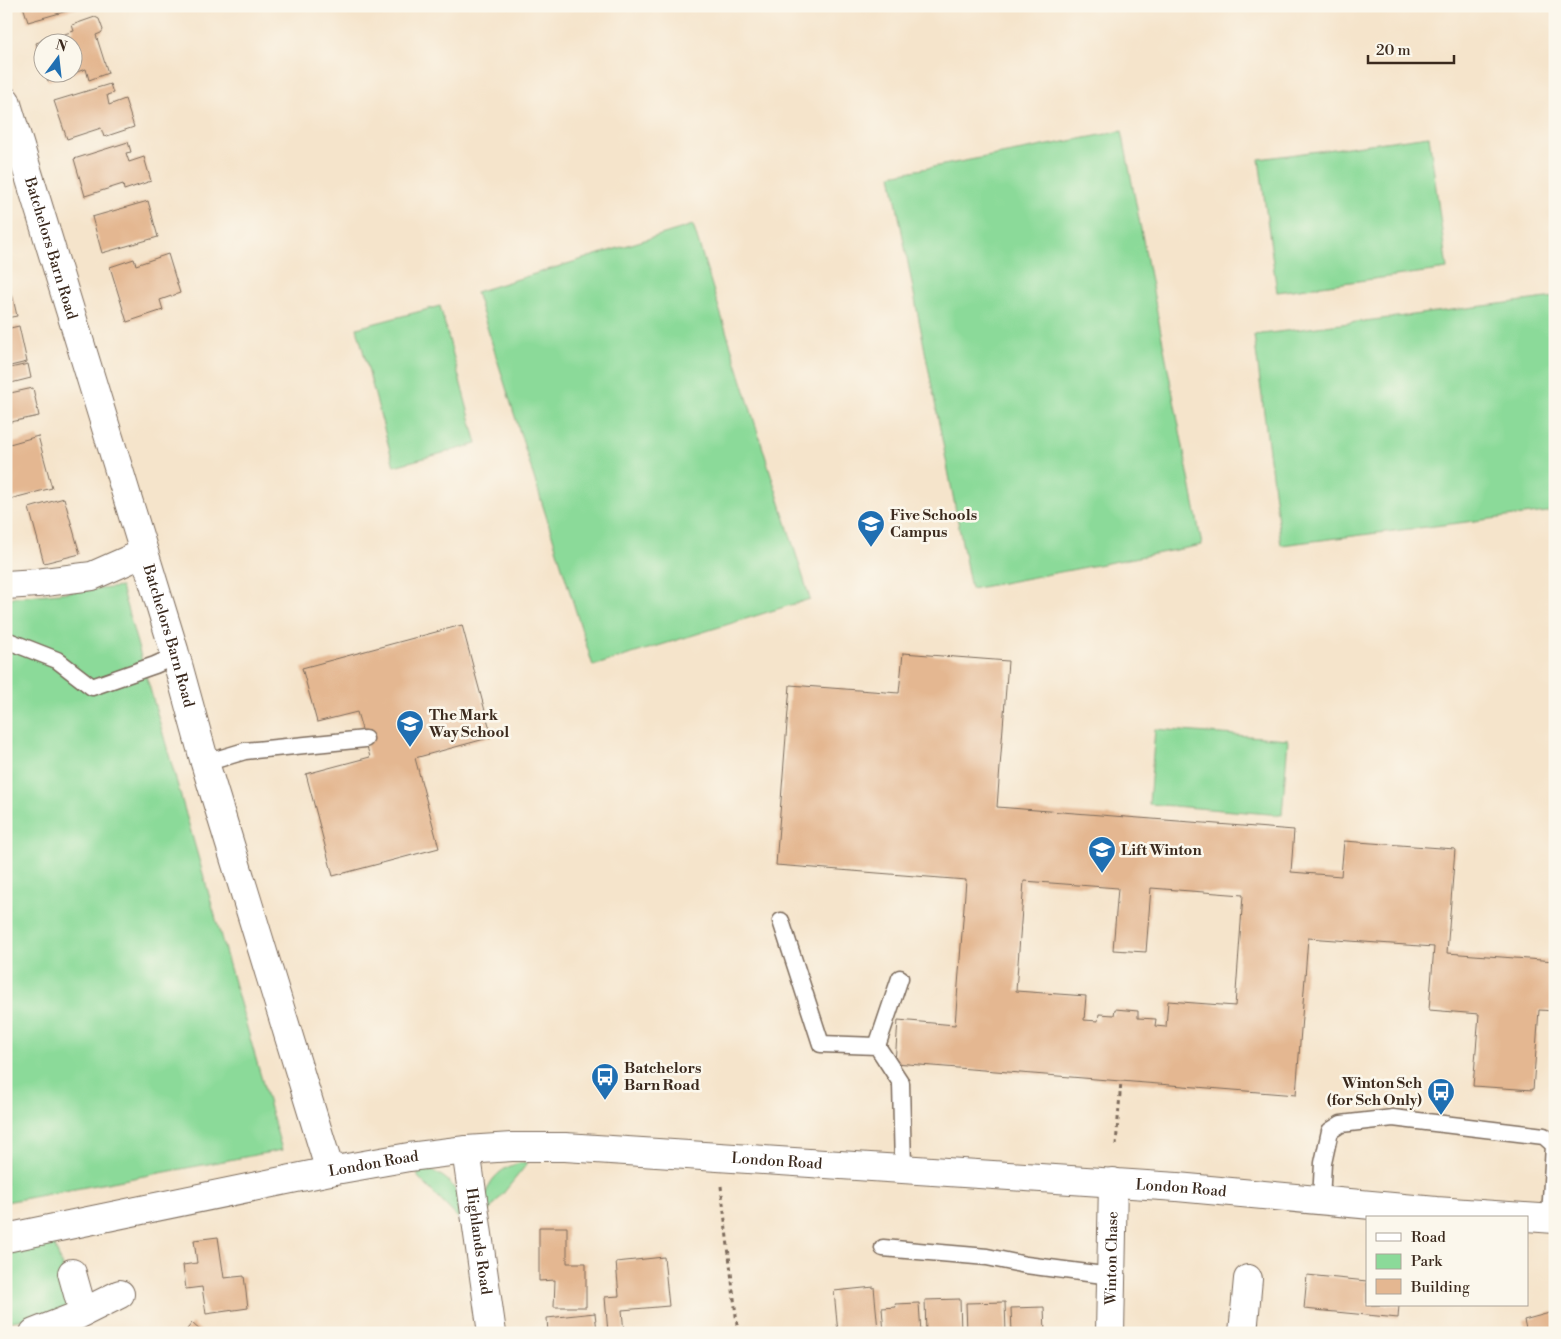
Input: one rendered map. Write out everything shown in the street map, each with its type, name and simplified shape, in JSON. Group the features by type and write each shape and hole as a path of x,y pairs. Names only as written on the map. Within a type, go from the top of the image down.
{"street":[{"name":"Batchelors Barn Road","path":"6,101 330,1171"},
{"path":"6,585 92,576 144,552"},
{"name":"London Road","path":"6,1238 330,1171 409,1157 512,1147 564,1148 1113,1182 1436,1212 1513,1216"},
{"name":"Highlands Road","path":"466,1150 492,1333"},
{"name":"Winton Chase","path":"1110,1333 1113,1182"},
{"name":"London Road","path":"1528,1217 1552,1218"},
{"path":"72,1273 83,1312"},
{"path":"1243,1333 1248,1279"},
{"path":"39,1331 120,1294"}],"lane":[{"path":"6,640 57,660 92,687 175,656"},
{"path":"205,762 245,752 365,739"},
{"path":"780,921 820,1044 877,1046"},
{"path":"877,1046 900,978"},
{"path":"877,1046 900,1082 903,1168"},
{"path":"1321,1200 1323,1163 1330,1131 1340,1124 1393,1118 1544,1136 1555,1145 1552,1218"},
{"path":"884,1248 987,1257 1026,1265 1111,1276"}],"path":[{"path":"1116,1145 1121,1081"},
{"path":"718,1158 738,1333"}],"green space":[{"path":"1122,131 1202,545 971,589 891,175"},
{"path":"1429,136 1447,269 1277,292 1259,159"},
{"path":"693,225 810,599 593,666 476,292"},
{"path":"1555,297 1555,511 1281,545 1254,335"},
{"path":"440,306 477,444 394,466 357,328"},
{"path":"121,587 282,1150 6,1202 6,598"},
{"path":"1155,729 1288,739 1282,815 1149,804"},
{"path":"527,1162 489,1211 486,1212 486,1194 493,1179 508,1167"},
{"path":"425,1169 443,1177 454,1188 458,1195 465,1222 460,1220 418,1177 418,1170"},
{"path":"53,1240 66,1281 67,1307 56,1314 6,1322 6,1250"}],"building":[{"path":"23,6 81,6 81,7 28,22"},
{"path":"95,17 99,19 103,30 96,35 108,73 89,80 86,69 82,70 82,32 71,32 74,31 72,25"},
{"path":"110,84 113,93 107,95 109,105 125,99 134,127 104,137 101,128 67,139 54,101"},
{"path":"128,142 131,152 126,153 129,162 144,157 151,181 124,190 123,184 85,196 74,159"},
{"path":"148,201 158,237 102,253 92,217"},
{"path":"168,254 180,293 160,300 163,310 127,322 110,267 134,259 136,265"},
{"path":"12,294 17,316 6,318 6,295"},
{"path":"19,326 27,362 6,367 6,329"},
{"path":"28,364 31,378 7,384 6,369"},
{"path":"33,388 39,416 6,423 6,394"},
{"path":"38,436 52,488 6,500 6,445"},
{"path":"64,498 80,554 44,563 29,508"},
{"name":"The Mark Way School","path":"462,625 492,737 415,758 439,848 333,876 306,774 370,757 357,712 317,722 302,668"},
{"name":"Lift Winton","path":"903,653 1008,661 997,807 1294,830 1291,872 1341,876 1344,841 1455,849 1447,953 1555,961 1555,1011 1539,1010 1533,1090 1473,1086 1479,1014 1429,1010 1434,947 1308,938 1296,1095 895,1063 898,1020 955,1025 966,880 776,865 790,685 899,693","holes":["1024,881 1118,888 1113,950 1146,952 1151,888 1243,895 1235,1006 1168,1001 1166,1027 1155,1026 1156,1019 1138,1018 1138,1011 1115,1009 1114,1015 1099,1014 1098,1021 1084,1020 1086,996 1016,991"]},
{"path":"539,1227 567,1227 567,1263 586,1263 586,1307 554,1307 555,1280 539,1281"},
{"path":"218,1237 224,1278 244,1276 248,1308 206,1314 202,1287 186,1289 183,1265 197,1263 194,1240"},
{"path":"664,1257 669,1306 622,1310 624,1333 608,1333 605,1297 619,1296 616,1262"},
{"path":"1307,1275 1366,1281 1366,1306 1399,1306 1398,1318 1304,1309"},
{"path":"874,1287 878,1330 838,1333 834,1291"},
{"path":"960,1299 961,1333 926,1333 925,1300"},
{"path":"1005,1302 1006,1333 967,1333 966,1303"},
{"path":"919,1303 921,1333 884,1333 882,1308 896,1307 895,1304"},
{"path":"1044,1307 1045,1333 1012,1333 1011,1308"},
{"path":"1553,1312 1555,1333 1527,1333 1524,1320"},
{"path":"595,1313 597,1331 589,1333 548,1333 547,1318"},
{"path":"192,1323 203,1333 184,1333"}],"place":[{"name":"Five Schools Campus","path":"871,548"},
{"name":"The Mark Way School","path":"410,748"},
{"name":"Lift Winton","path":"1102,874"},
{"name":"Batchelors Barn Road","path":"605,1101"},
{"name":"Winton Sch (for Sch Only)","path":"1441,1116"}]}
